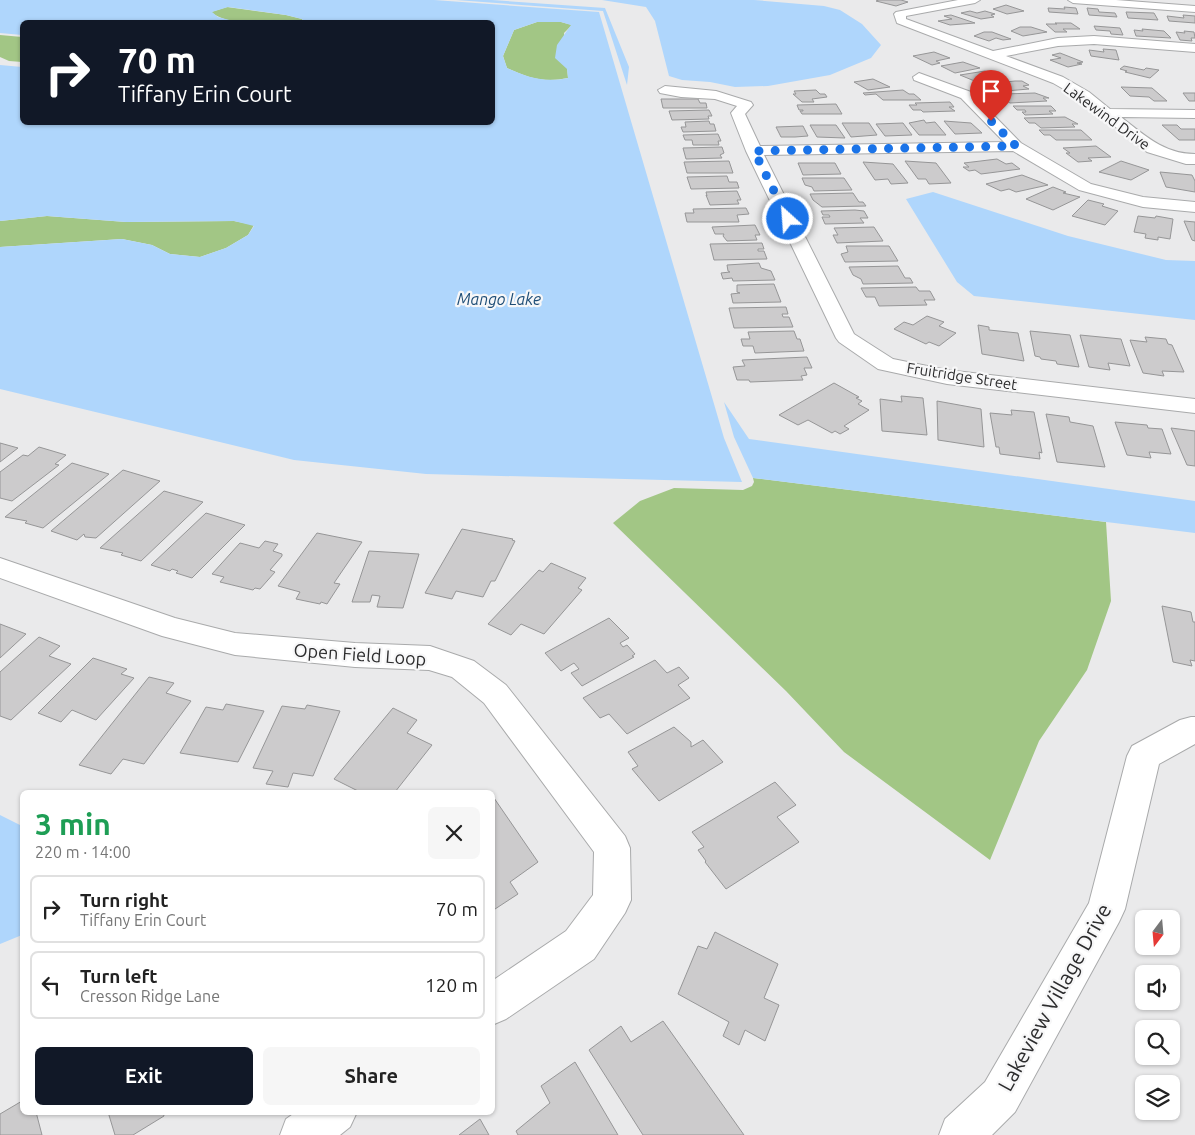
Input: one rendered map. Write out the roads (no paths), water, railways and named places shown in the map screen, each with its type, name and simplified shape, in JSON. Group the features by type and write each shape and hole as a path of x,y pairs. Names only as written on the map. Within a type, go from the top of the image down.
{"street":[{"name":"Lakewind Drive","path":"974,0 947,2 900,14 901,21 994,54 1058,80 1084,95 1152,149 1186,159 1195,159"},
{"path":"1073,0 1195,8"},
{"path":"994,54 1058,42 1085,41 1195,48"},
{"path":"1156,45 1164,60"},
{"path":"919,78 966,95 1016,146 1085,187 1143,202 1195,207"},
{"name":"Fruitridge Street","path":"665,90 716,95 732,98 746,105 738,113 754,151 846,338 886,364 947,377 1195,406"},
{"path":"1107,113 1195,114"},
{"path":"754,151 1016,146"},
{"name":"Open Field Loop","path":"0,568 172,628 235,644 355,655 430,658 463,669 495,694 612,848 612,900 580,946 495,1003"},
{"name":"Lakeview Village Drive","path":"961,1135 1000,1097 1106,909 1144,756 1191,730 1195,730"},
{"path":"302,1135 331,1115"}],"water":[{"name":"Mango Lake","path":"0,0 434,0 599,12 724,438 742,482 426,474 294,460 0,389 0,247 122,239 152,245 170,254 200,257 226,248 248,235 254,226 234,221 126,222 47,216 0,221 0,65 20,67 20,125 495,125 495,20 303,20 286,15 228,7 212,12 218,17 229,20 20,20 20,35 0,33","holes":["537,22 561,22 571,25 557,45 555,58 567,69 568,78 552,80 536,78 507,68 503,56 514,30"]},
{"path":"456,0 492,0 605,8 629,67 627,85 603,11"},
{"path":"602,0 754,0 824,6 840,10 862,24 881,45 871,58 830,75 768,86 735,87 710,82 682,80 669,76 655,21 646,7"},
{"path":"933,192 1068,236 1166,260 1195,261 1195,320 974,296 957,282 906,199"},
{"path":"724,402 749,439 1195,501 1195,533 753,478 734,437"},
{"path":"0,815 20,825 20,936 0,944"}]}
